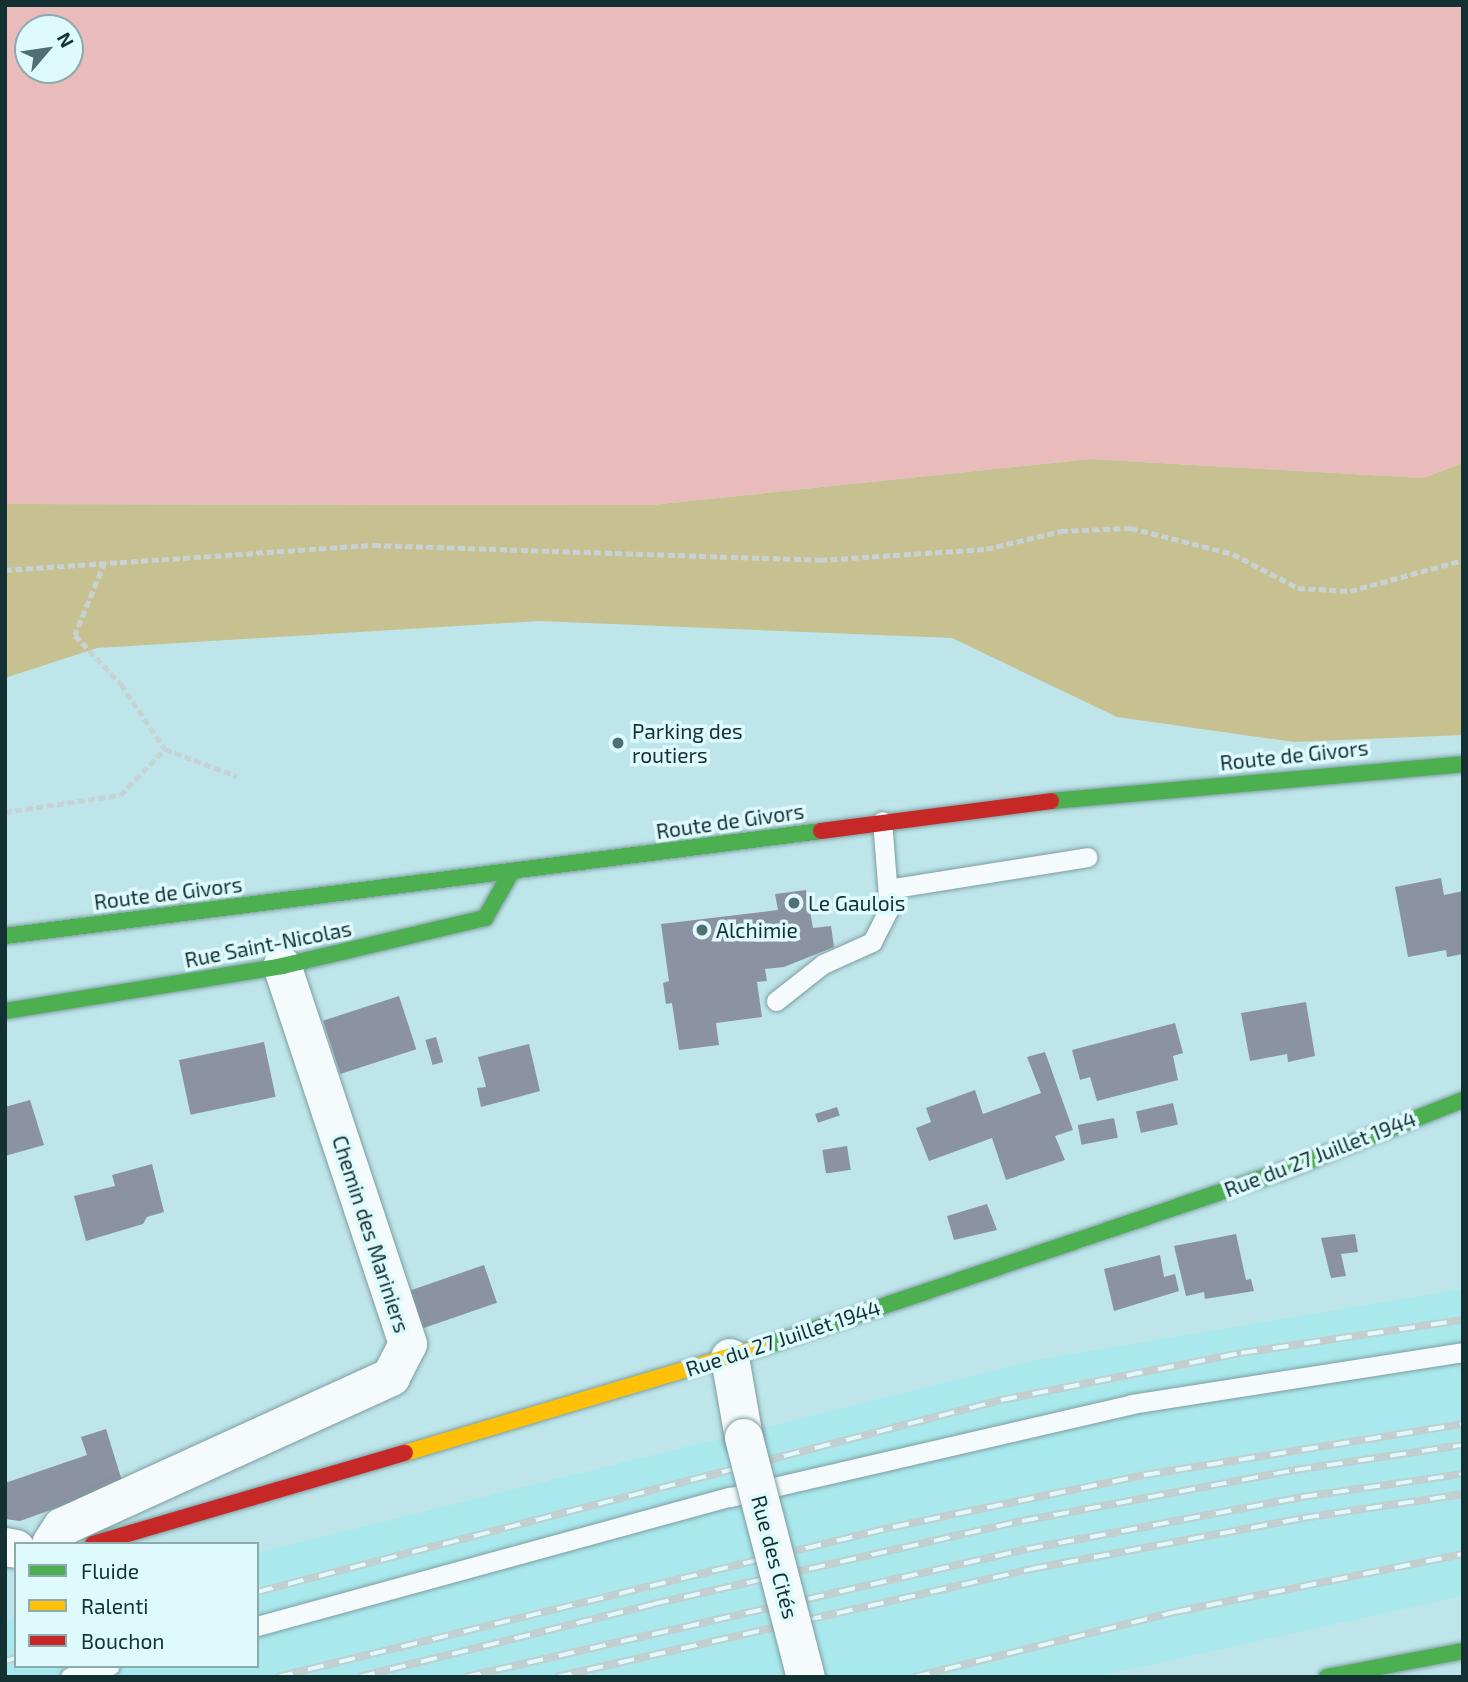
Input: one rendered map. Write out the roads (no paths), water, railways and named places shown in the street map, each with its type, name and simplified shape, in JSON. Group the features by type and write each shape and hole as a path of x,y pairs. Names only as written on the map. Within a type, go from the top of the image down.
{"street":[{"name":"Route de Givors","path":"5,936 511,873 882,821 1103,795 1463,764"},
{"name":"Rue Saint-Nicolas","path":"5,1011 282,966 485,918 511,873"},
{"name":"Chemin des Mariniers","path":"52,1542 62,1527 391,1377 408,1344 282,966"},
{"name":"Rue du 27 Juillet 1944","path":"100,1542 730,1358 1280,1172 1463,1100"},
{"name":"Rue des Cités","path":"730,1358 744,1438 806,1677"},
{"path":"1327,1677 1463,1651"}],"lane":[{"path":"776,1001 823,964 872,942 889,909 882,821"},
{"path":"888,889 1087,857"},
{"path":"259,1625 730,1497 1132,1404 1463,1352"},
{"path":"71,1677 102,1668"}],"railway":[{"path":"259,1591 1001,1400 1241,1353 1463,1320"},
{"path":"277,1677 893,1527 1144,1475 1463,1424"},
{"path":"359,1677 653,1604 1022,1521 1295,1470 1463,1445"},
{"path":"465,1677 1027,1549 1301,1497 1463,1474"},
{"path":"556,1677 1031,1569 1303,1518 1463,1494"},
{"path":"914,1677 1175,1612 1463,1554"},
{"path":"5,1661 14,1659"}],"place":[{"name":"Parking des routiers","path":"618,743"},
{"name":"Le Gaulois","path":"794,903"},
{"name":"Alchimie","path":"702,930"}]}
